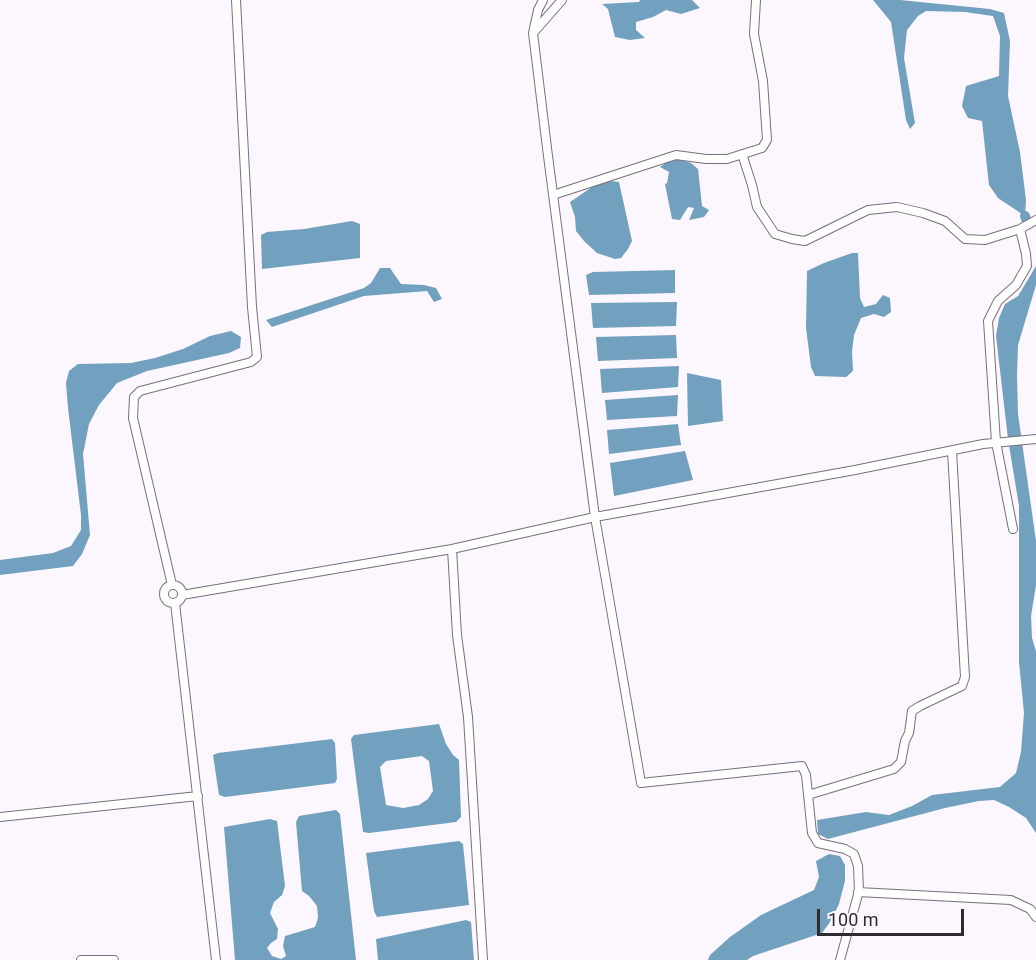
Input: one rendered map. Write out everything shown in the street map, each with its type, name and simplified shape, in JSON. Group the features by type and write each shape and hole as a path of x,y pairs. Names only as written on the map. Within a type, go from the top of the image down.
{"street":[{"path":"172,585 132,418 134,397 140,391 251,362 257,357 252,307 236,0"},
{"path":"543,0 538,10 533,33 553,195 595,517 641,783 802,766 806,774 812,833 818,843 845,849 854,854 858,866 858,892 840,960"},
{"path":"533,33 562,0"},
{"path":"553,195 676,155 728,159 762,148 767,140 763,81 754,34 756,0"},
{"path":"742,154 757,207 775,234 792,239 805,241 867,210 897,207 945,221 965,238 984,240 1020,229 1036,220"},
{"path":"1013,529 1000,442 988,321 998,301 1016,285 1027,266 1020,229"},
{"path":"182,595 452,549 595,517 1000,442 1036,439"},
{"path":"808,795 894,769 901,762 912,711 962,686 965,677 952,451"},
{"path":"452,549 458,635 468,717 483,960"},
{"path":"172,585 179,587 182,595 175,603 167,600 165,594 166,589 172,585"},
{"path":"175,603 216,960"},
{"path":"0,817 198,796"},
{"path":"858,892 1011,900 1030,909 1036,916"},
{"path":"81,960 114,960"}],"water":[{"path":"640,0 692,0 700,8 681,14 666,10 636,22 636,30 645,38 630,40 615,37 608,9 602,4 639,2"},
{"path":"873,0 900,0 990,9 1004,13 1010,41 1008,96 1020,152 1026,200 1025,216 998,198 989,185 982,121 968,118 962,106 966,86 999,76 1000,36 993,16 965,12 926,11 918,16 907,30 904,58 915,123 910,129 906,120 891,22"},
{"path":"679,159 691,163 698,169 702,206 709,210 704,217 689,220 694,208 688,207 680,220 672,219 665,184 669,172 660,167 670,160"},
{"path":"610,181 619,182 632,241 621,258 615,259 597,253 576,231 575,217 570,202 595,185"},
{"path":"352,221 360,224 360,258 262,269 261,235 267,232"},
{"path":"852,253 858,253 860,298 864,307 876,304 883,295 890,298 891,312 884,317 874,314 861,318 854,335 853,371 846,377 815,376 811,367 806,328 807,271"},
{"path":"1036,266 1036,285 1018,345 1017,376 1018,414 1036,541 1036,585 1031,616 1032,638 1036,651 1036,833 1026,818 994,800 945,808 828,839 818,834 817,820 866,812 889,815 932,795 1000,787 1016,773 1021,752 1024,713 1019,662 1019,506 1008,439 996,336 999,318 1005,304 1018,296"},
{"path":"380,268 390,268 401,284 436,288 442,299 434,302 427,291 364,296 272,327 266,320 364,288 371,283"},
{"path":"675,270 675,293 589,295 586,275 593,272"},
{"path":"677,302 676,326 593,328 591,303"},
{"path":"231,331 241,337 240,348 229,353 147,371 117,383 99,405 89,424 83,454 90,535 82,554 73,566 0,575 0,560 53,553 71,546 81,530 66,383 69,371 78,364 131,363 155,358 183,349 210,336"},
{"path":"676,335 677,358 598,361 596,337"},
{"path":"679,366 678,387 602,393 600,369"},
{"path":"687,373 721,380 723,421 688,426"},
{"path":"678,395 677,416 607,420 605,400"},
{"path":"678,424 681,445 609,454 607,430"},
{"path":"685,451 693,480 614,496 610,463"},
{"path":"439,724 446,744 459,760 461,817 456,822 363,832 351,739 354,735","holes":["422,756 429,761 433,791 428,799 419,805 403,808 386,805 380,767 386,761"]},
{"path":"332,739 335,743 337,779 335,783 225,797 219,795 213,755"},
{"path":"336,810 340,814 356,960 235,960 224,827 270,819 277,821 285,886 282,895 274,902 270,913 278,929 277,939 267,948 272,956 281,959 286,956 283,946 285,936 315,927 318,918 317,906 302,891 296,822 299,816"},
{"path":"459,841 463,844 469,905 377,917 374,911 366,853"},
{"path":"829,854 840,856 845,865 845,881 839,904 822,933 747,960 708,960 710,955 730,937 761,915 814,890 819,877 816,861"},
{"path":"466,920 471,922 474,960 378,960 376,939"}]}
